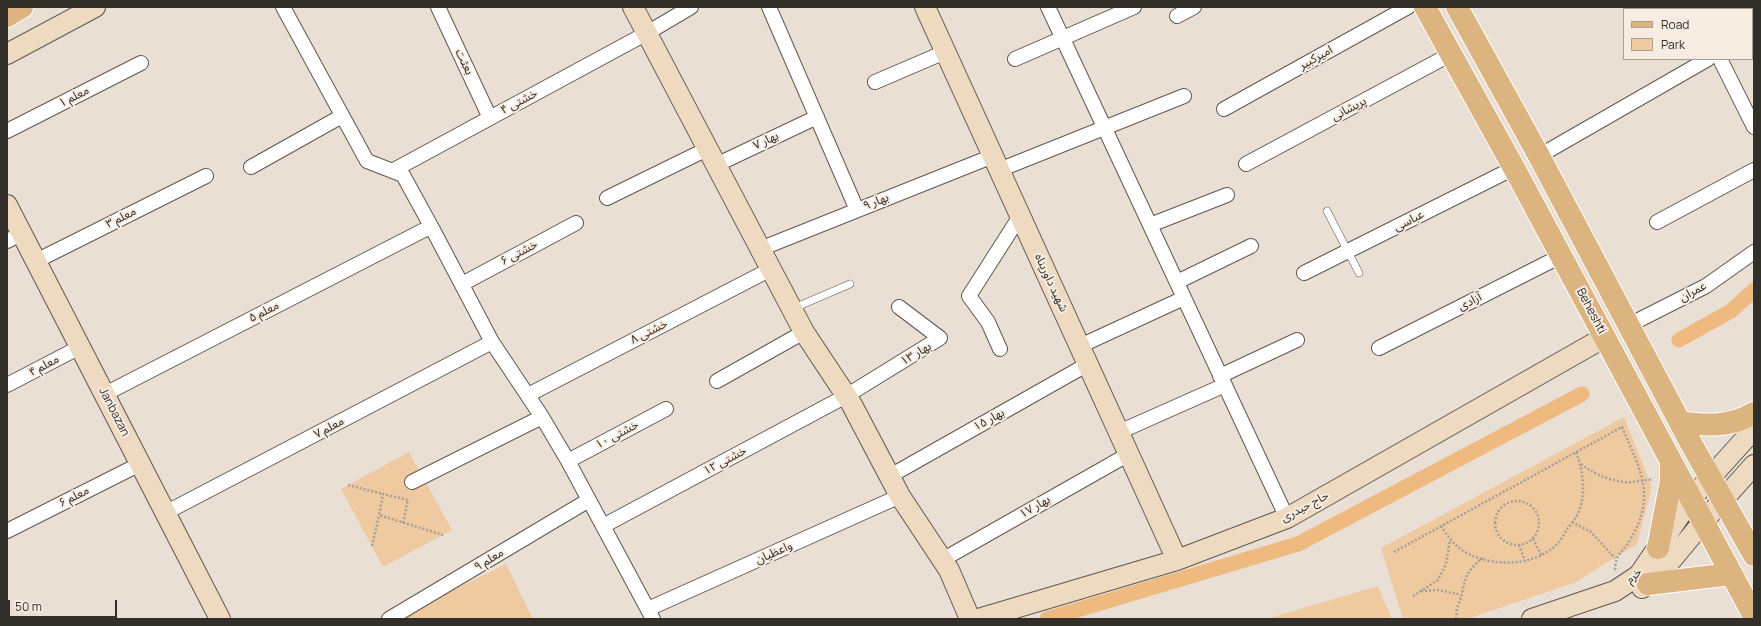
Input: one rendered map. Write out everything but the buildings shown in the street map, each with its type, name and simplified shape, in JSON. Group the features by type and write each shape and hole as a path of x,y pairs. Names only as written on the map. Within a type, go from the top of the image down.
{"main road":[{"path":"7,16 22,7"},
{"name":"Beheshti","path":"1425,7 1514,168 1754,616"},
{"path":"1462,9 1680,422 1710,477 1753,545"},
{"path":"1680,422 1717,425 1735,422 1754,413"},
{"path":"1658,548 1672,481 1671,463"},
{"path":"1648,584 1731,574"}],"street":[{"path":"7,54 95,7"},
{"path":"283,7 367,161 403,175 428,229 462,284 492,342 528,395 568,461 650,614"},
{"name":"بعثت","path":"438,7 490,118"},
{"path":"633,7 804,332 846,396 900,496 949,570 970,619"},
{"name":"خشتی ۴","path":"392,171 691,7"},
{"path":"769,7 857,210"},
{"name":"شهید داورپناه","path":"925,7 1177,560"},
{"path":"1048,7 1287,518"},
{"path":"1015,59 1134,7"},
{"path":"1177,16 1194,7"},
{"name":"امیرکبیر","path":"1224,109 1408,7"},
{"path":"875,82 945,52"},
{"name":"پریشانی","path":"1246,164 1451,54"},
{"path":"1539,156 1706,60"},
{"path":"1720,60 1754,127"},
{"name":"معلم ۱","path":"7,131 141,63"},
{"name":"بهار ۹","path":"760,249 857,210 1105,128 1184,96"},
{"path":"251,167 342,116"},
{"name":"بهار ۷","path":"712,157 817,117"},
{"path":"607,198 712,157"},
{"name":"عباسی","path":"1304,273 1514,168"},
{"path":"1657,222 1754,170"},
{"name":"معلم ۳","path":"36,261 206,176"},
{"path":"1150,225 1227,195"},
{"name":"Janbazan","path":"7,205 15,237 36,261 220,619"},
{"path":"1000,349 988,322 969,296 1020,216"},
{"name":"خشتی ۶","path":"462,284 576,222"},
{"name":"معلم ۵","path":"105,394 428,229"},
{"path":"1176,282 1251,246"},
{"name":"عمران","path":"1629,325 1706,286 1754,252"},
{"name":"آزادی","path":"1379,348 1561,256"},
{"name":"خشتی ۸","path":"528,395 771,270"},
{"path":"1080,346 1184,298"},
{"name":"بهار ۱۳","path":"846,396 940,338 899,307"},
{"path":"718,381 804,332"},
{"name":"حاج حیدری","path":"978,619 1177,560 1287,518 1605,337"},
{"path":"1118,432 1223,380 1297,340"},
{"name":"معلم ۷","path":"165,513 492,342"},
{"name":"معلم ۴","path":"7,385 80,346"},
{"name":"بهار ۱۵","path":"890,476 1088,364"},
{"name":"خشتی ۱۲","path":"603,526 846,396"},
{"name":"خشتی ۱۰","path":"568,461 666,409"},
{"path":"412,482 542,417"},
{"name":"خرم","path":"1539,617 1615,591 1639,574 1691,499 1754,429"},
{"name":"بهار ۱۷","path":"942,560 1128,454"},
{"name":"معلم ۶","path":"7,531 140,464"},
{"name":"خرم","path":"1539,617 1615,600 1648,584 1658,576 1703,522 1754,465"},
{"name":"واعظیان","path":"650,614 900,496"},
{"name":"معلم ۹","path":"389,619 589,500"}],"lane":[{"path":"1327,211 1359,273"},
{"path":"792,309 850,284"}],"path":[{"path":"1394,552 1622,427 1644,479 1644,508 1630,540 1615,558 1591,532 1572,522"},
{"path":"1441,526 1450,540 1468,554 1497,563 1525,561 1542,556 1556,546 1579,512 1583,494 1581,463 1576,452"},
{"path":"1581,463 1593,473 1609,479 1626,482 1644,479"},
{"path":"348,485 408,500 403,523"},
{"path":"372,546 383,494"},
{"path":"1524,501 1536,510 1539,525 1532,539 1519,545 1505,542 1496,532 1494,525 1497,511 1508,502 1524,501"},
{"path":"379,515 442,535"},
{"path":"1532,539 1542,556"},
{"path":"1413,596 1438,580 1446,564 1450,540"},
{"path":"1519,545 1525,561"},
{"path":"1456,619 1457,608 1462,595 1463,582 1472,566 1483,558"},
{"path":"1422,591 1438,590 1462,595"}],"green space":[{"path":"1624,417 1652,487 1637,544 1574,583 1467,619 1403,619 1381,548"},
{"path":"409,452 452,530 383,567 341,489"},
{"path":"506,564 533,619 394,619"},
{"path":"1378,586 1392,619 1266,619"}],"waterway":[{"path":"1679,340 1731,311 1754,290"},
{"path":"1047,619 1298,544 1582,394"}]}
